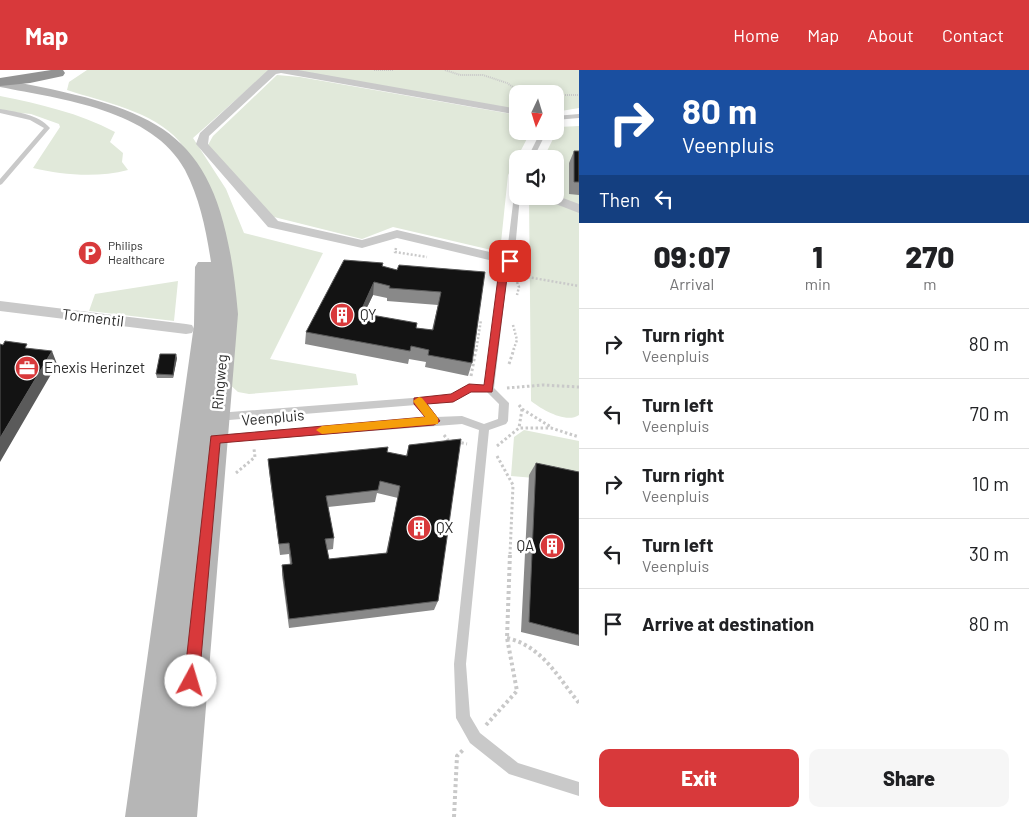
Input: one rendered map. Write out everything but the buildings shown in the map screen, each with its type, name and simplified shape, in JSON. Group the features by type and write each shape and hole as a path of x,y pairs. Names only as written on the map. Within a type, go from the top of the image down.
{"highway":[{"path":"0,83 64,73"},
{"path":"35,93 64,73"}],"main road":[{"name":"Ringweg","path":"0,83 102,116 134,131 159,153 182,189 200,238 207,283 206,326 209,428 178,817"},
{"name":"Ringweg","path":"0,92 35,93 110,109 151,127 176,147 195,173 207,200 218,237 224,272 226,314 145,817"}],"street":[{"path":"509,110 281,70 273,71 204,135 202,144 273,224 362,244 397,234 510,261"},
{"path":"564,202 579,209"},
{"name":"Tormentil","path":"0,306 186,329"}],"lane":[{"path":"0,111 34,120 47,128 0,183"},
{"path":"564,117 579,116"},
{"path":"516,205 510,261 504,270 489,389 504,403 503,421 484,428 487,448 460,664 463,718 475,738 514,769 579,789"},
{"name":"Veenpluis","path":"209,428 453,398 469,388 489,389"},
{"path":"418,401 434,421"},
{"name":"Veenpluis","path":"209,428 253,436 462,420 484,428"}],"path":[{"path":"374,70 394,70"},
{"path":"445,70 460,75 483,75 510,85"},
{"path":"564,95 579,95"},
{"path":"386,237 397,245 395,252 432,258"},
{"path":"516,296 519,287 512,275 579,286"},
{"path":"469,388 482,314"},
{"path":"507,368 517,340 512,323"},
{"path":"506,383 507,388 511,392"},
{"path":"507,388 543,385 579,387"},
{"path":"516,400 522,409 552,428 579,437"},
{"path":"519,428 522,409"},
{"path":"434,421 448,440 487,448 513,485 507,638 517,691 457,756 454,817"},
{"path":"487,448 519,428 552,428"},
{"path":"235,481 236,472 255,457 253,436"},
{"path":"507,638 524,642 536,651 579,702"}],"green space":[{"path":"87,70 269,70 193,138 226,189 244,233 323,253 270,359 356,374 358,385 249,394 238,392 226,381 229,323 192,161 179,141 156,122 127,109 67,90 69,82"},
{"path":"291,70 579,70 579,108 564,110 564,85 509,85 509,109"},
{"path":"277,75 300,77 509,114 509,140 526,140 521,150 509,150 509,173 500,252 393,227 362,239 270,216 208,145 213,136"},
{"path":"0,96 59,110 87,119 115,132 110,142 123,153 122,162 128,170 80,175 33,168 60,127 59,124 31,114 0,111"},
{"path":"579,126 579,415 567,418 547,411 531,401 529,205 564,205 564,150 548,150 552,140 564,140 564,127"},
{"path":"178,281 174,321 89,311 95,294"},
{"path":"524,430 579,441 579,487 546,479 511,476 514,437"}],"slow traffic":[{"path":"322,430 434,421 419,401"}],"place":[{"name":"Philips Healthcare","path":"90,253"},
{"name":"QY","path":"342,315"},
{"name":"Enexis Herinzet","path":"27,368"},
{"name":"QX","path":"419,528"},
{"name":"QA","path":"552,546"}],"route":[{"path":"191,681 214,439 434,421 418,401 453,398 469,388 489,389 504,270 510,261"}]}
